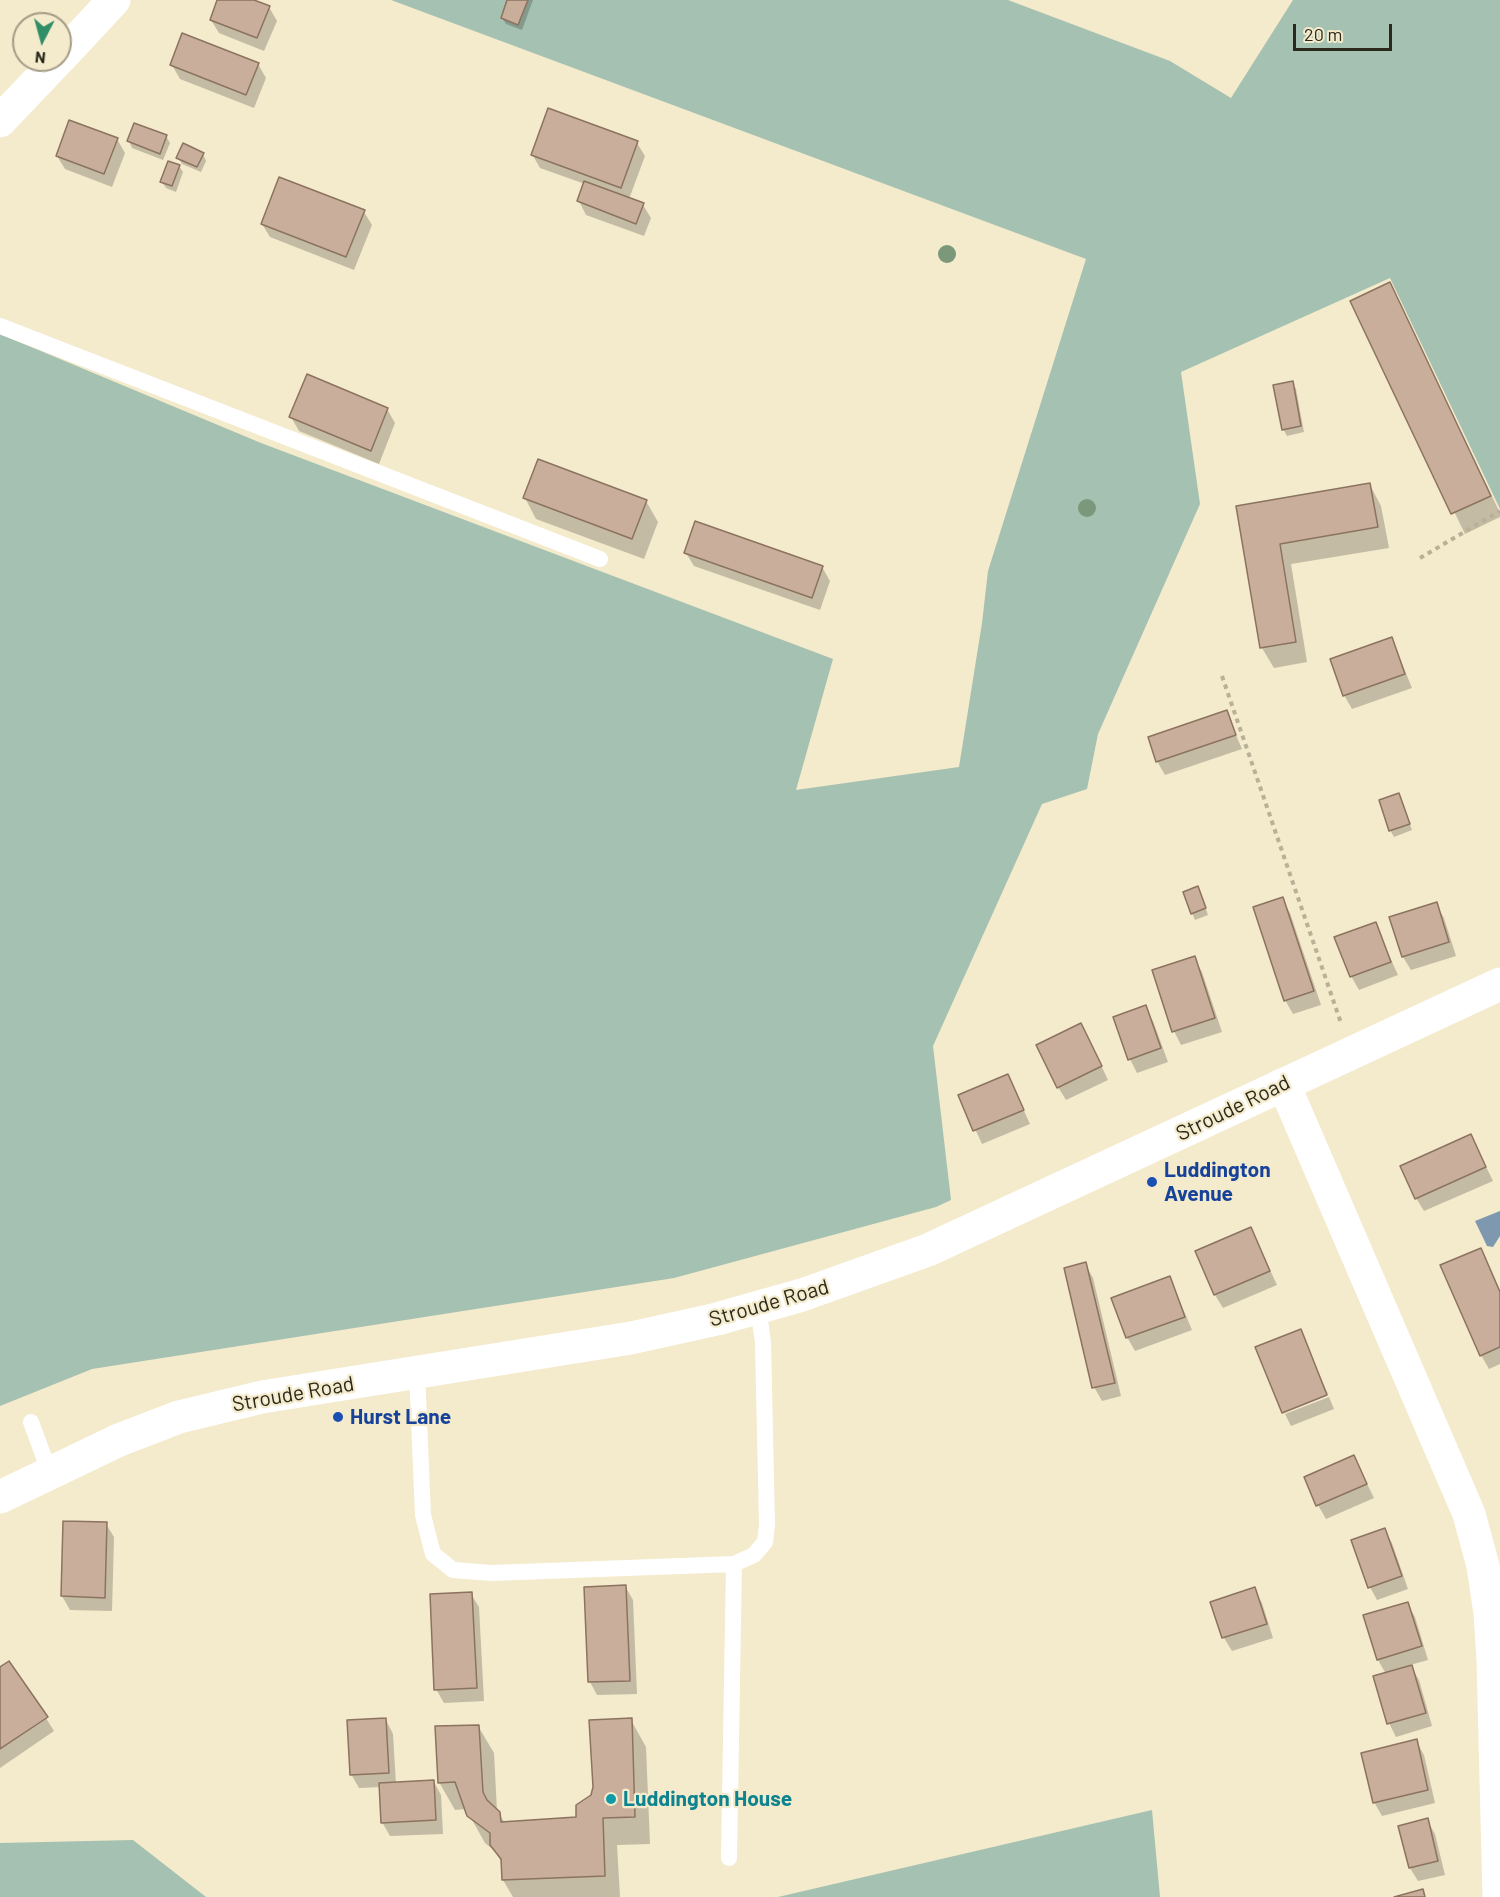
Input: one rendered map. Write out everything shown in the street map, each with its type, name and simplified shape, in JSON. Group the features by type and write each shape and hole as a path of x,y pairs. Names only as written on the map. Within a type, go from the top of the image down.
{"street":[{"path":"72,45 114,0"},
{"path":"0,121 47,72"},
{"name":"Stroude Road","path":"0,1497 119,1440 179,1417 262,1397 632,1338 802,1295 928,1250 1500,984"},
{"path":"1282,1085 1291,1101 1469,1514 1480,1556 1490,1613 1499,1897"}],"lane":[{"path":"0,326 600,559"},
{"path":"417,1373 423,1515 433,1554 453,1570 492,1573 734,1564 754,1556 765,1542 767,1525 763,1342 758,1307"},
{"path":"31,1422 49,1472"},
{"path":"729,1858 734,1564"}],"path":[{"path":"1420,558 1500,511"},
{"path":"1222,676 1352,1052"}],"green space":[{"path":"391,0 1008,0 1170,61 1231,98 1293,0 1500,0 1500,509 1390,278 1181,372 1200,504 1098,734 1087,789 1042,804 933,1046 951,1200 936,1207 674,1278 92,1369 0,1406 0,334 261,443 833,659 796,790 959,767 988,571 1086,259"},
{"path":"1152,1810 1160,1897 778,1897"},
{"path":"133,1840 206,1897 0,1897 0,1843"}],"water":[{"path":"1500,1211 1500,1236 1493,1247 1487,1246 1475,1221"}],"building":[{"path":"217,0 254,0 270,6 257,38 210,20"},
{"path":"507,0 528,0 518,25 501,18"},
{"path":"182,33 259,63 246,95 170,65"},
{"path":"548,108 638,141 621,188 531,155"},
{"path":"69,120 118,138 104,174 56,156"},
{"path":"134,123 167,135 160,154 127,141"},
{"path":"183,143 204,153 197,167 176,158"},
{"path":"168,161 180,165 172,186 160,182"},
{"path":"279,177 365,210 346,257 261,224"},
{"path":"584,181 644,203 636,224 577,201"},
{"path":"1390,282 1491,496 1451,514 1350,301"},
{"path":"307,374 388,408 371,451 289,417"},
{"path":"1293,381 1301,426 1282,430 1273,385"},
{"path":"538,459 647,500 632,539 523,498"},
{"path":"1370,483 1378,527 1280,544 1296,642 1260,648 1236,506"},
{"path":"695,521 823,566 812,598 684,553"},
{"path":"1392,637 1405,674 1343,696 1330,659"},
{"path":"1227,710 1236,735 1156,762 1148,737"},
{"path":"1399,793 1410,824 1389,831 1379,800"},
{"path":"1198,886 1206,908 1191,914 1183,892"},
{"path":"1283,897 1314,991 1284,1001 1253,907"},
{"path":"1437,902 1449,942 1402,957 1389,917"},
{"path":"1376,922 1391,962 1350,977 1334,937"},
{"path":"1195,956 1215,1018 1172,1032 1152,970"},
{"path":"1146,1005 1161,1048 1128,1060 1113,1017"},
{"path":"1081,1023 1102,1066 1057,1088 1036,1045"},
{"path":"1008,1074 1024,1110 973,1131 958,1095"},
{"path":"1471,1134 1486,1167 1415,1199 1400,1166"},
{"path":"1251,1227 1270,1271 1214,1295 1195,1251"},
{"path":"1481,1248 1500,1292 1500,1347 1480,1356 1440,1265"},
{"path":"1086,1262 1115,1383 1092,1388 1064,1268"},
{"path":"1170,1276 1185,1317 1126,1338 1111,1298"},
{"path":"1301,1329 1327,1395 1282,1413 1255,1347"},
{"path":"1354,1455 1367,1484 1316,1506 1304,1477"},
{"path":"63,1521 107,1522 105,1598 61,1596"},
{"path":"1385,1528 1402,1576 1368,1588 1351,1540"},
{"path":"626,1585 630,1681 588,1682 584,1587"},
{"path":"1255,1587 1267,1624 1222,1638 1210,1602"},
{"path":"472,1592 477,1688 434,1690 430,1594"},
{"path":"1408,1602 1422,1646 1377,1660 1363,1615"},
{"path":"9,1661 48,1717 0,1749 0,1667"},
{"path":"1412,1665 1426,1713 1387,1724 1373,1676"},
{"path":"386,1718 389,1773 350,1775 347,1720"},
{"name":"Luddington House","path":"632,1718 635,1817 603,1818 605,1876 502,1880 501,1859 490,1845 490,1833 467,1816 455,1782 438,1783 435,1726 479,1725 483,1792 487,1800 500,1812 501,1822 576,1817 576,1805 591,1795 593,1787 589,1720"},
{"path":"1417,1739 1428,1790 1373,1803 1361,1753"},
{"path":"434,1780 436,1820 381,1823 379,1783"},
{"path":"1428,1818 1438,1861 1409,1868 1398,1826"},
{"path":"1423,1889 1425,1897 1394,1897"}],"place":[{"name":"Luddington Avenue","path":"1152,1182"},
{"name":"Hurst Lane","path":"338,1417"},
{"name":"Luddington House","path":"611,1799"}]}
